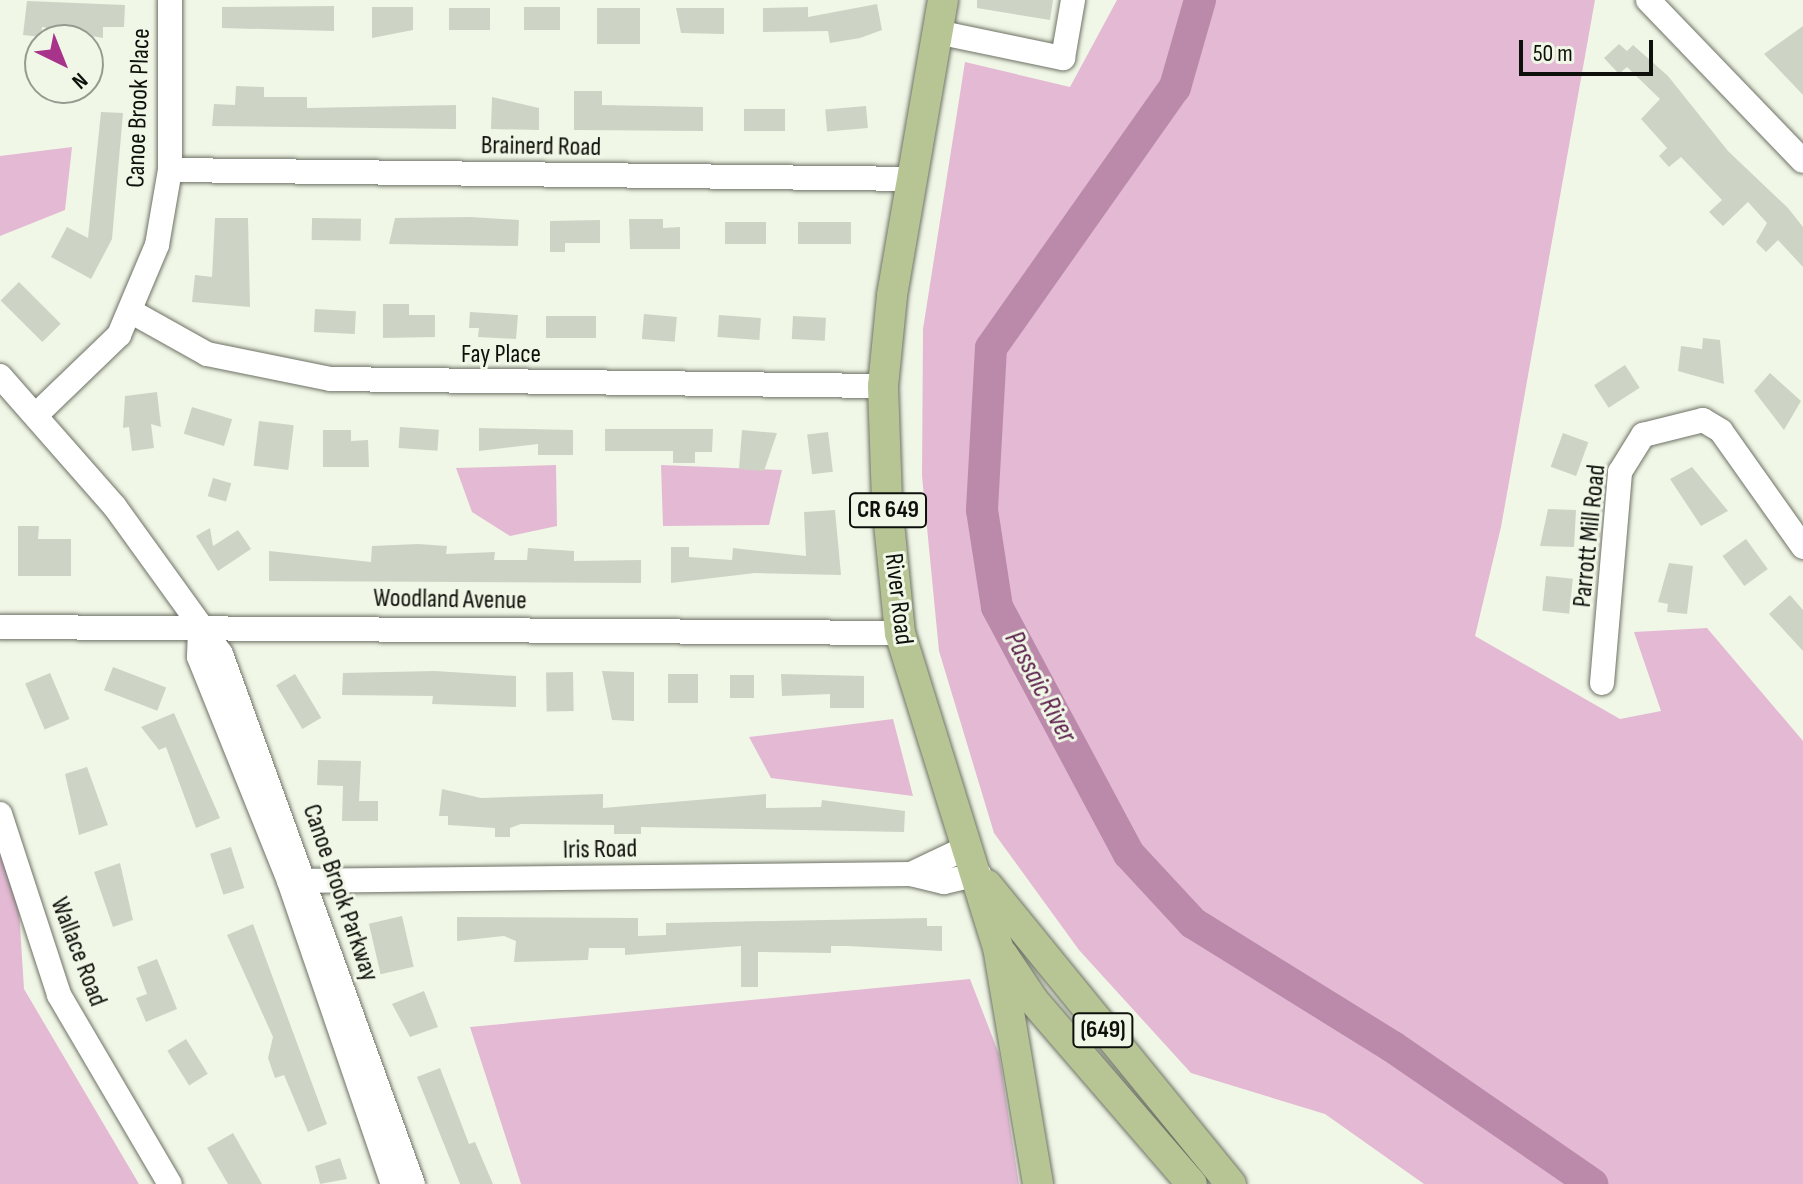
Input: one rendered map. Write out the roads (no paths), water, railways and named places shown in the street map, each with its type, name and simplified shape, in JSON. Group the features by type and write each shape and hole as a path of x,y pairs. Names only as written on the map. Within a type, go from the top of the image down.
{"main road":[{"name":"River Road","path":"943,0 912,179 883,386 900,633 974,860 998,947 1038,1184"},
{"name":"(649)","path":"974,860 1231,1184"},
{"name":"(649)","path":"998,947 1033,1000 1192,1184"}],"street":[{"name":"Canoe Brook Place","path":"37,414 119,335 132,312 157,245 170,170 170,0"},
{"path":"937,32 1063,58 1073,0"},
{"path":"1648,0 1803,161"},
{"name":"Brainerd Road","path":"170,170 912,179"},
{"name":"Fay Place","path":"132,312 207,354 331,379 883,386"},
{"path":"0,376 37,414 115,507 200,628"},
{"name":"Parrott Mill Road","path":"1602,683 1620,472 1643,435 1665,423 1703,420 1721,431 1803,547"},
{"name":"Woodland Avenue","path":"0,627 900,633"},
{"name":"Canoe Brook Parkway","path":"200,628 199,657 298,881 413,1184"},
{"name":"Wallace Road","path":"0,814 59,995 170,1184"},
{"name":"Iris Road","path":"298,881 911,874 974,860"},
{"name":"Canoe Brook Parkway","path":"298,881 393,1184"}],"waterway":[{"name":"Passaic River","path":"1200,0 1175,87 991,348 982,510 997,607 1129,854 1193,923 1393,1047 1592,1184"}]}
